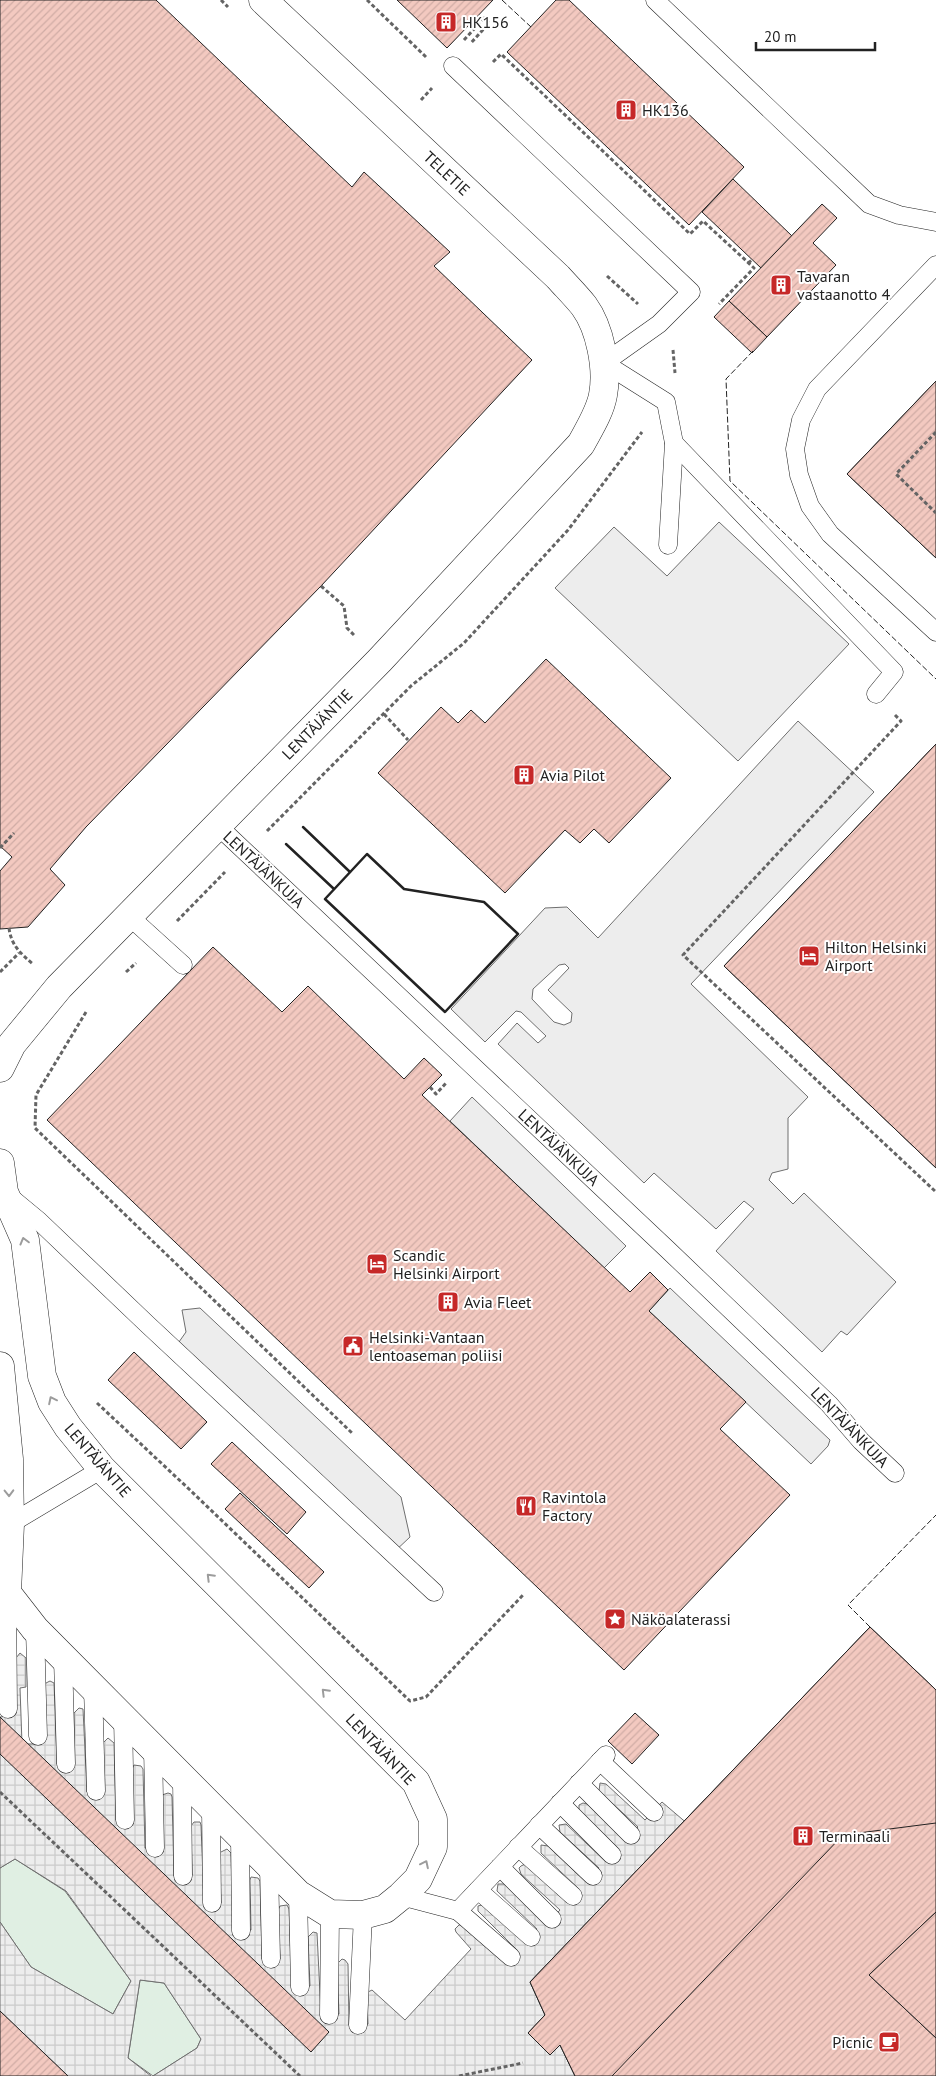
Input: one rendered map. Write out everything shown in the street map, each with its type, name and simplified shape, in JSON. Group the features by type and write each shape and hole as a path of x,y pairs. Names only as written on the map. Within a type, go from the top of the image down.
{"street":[{"name":"TELETIE","path":"263,0 558,277 584,306 598,337 604,363"},
{"name":"LENTÄJÄNTIE","path":"0,1068 12,1044 60,987 380,660 581,444 603,395 604,363"},
{"name":"LENTÄJÄNTIE","path":"0,1163 2,1201 25,1240 42,1376 52,1402 68,1427 102,1469 416,1782 433,1819 433,1847 418,1879 401,1896 385,1909 363,1915 330,1914"},
{"path":"0,1366 9,1459 10,1524 7,1593 35,1629 269,1866 298,1894 330,1914"}],"lane":[{"path":"655,0 870,204 899,216 936,222"},
{"path":"453,66 691,292 659,324 604,363 666,402 674,444 668,545"},
{"path":"936,265 817,389 801,420 795,449 799,475 810,506 830,534 936,632"},
{"path":"674,444 894,672 876,694"},
{"name":"LENTÄJÄNKUJA","path":"217,825 668,1249 829,1404 861,1441 895,1474"},
{"path":"130,917 183,965"},
{"path":"2,1201 39,1221 434,1592"},
{"path":"10,1524 102,1469"},
{"path":"7,1593 8,1709"},
{"path":"35,1629 38,1736"},
{"path":"63,1658 66,1764"},
{"path":"93,1687 96,1791"},
{"path":"123,1716 125,1820"},
{"path":"152,1748 155,1848"},
{"path":"458,1911 603,1758 654,1812"},
{"path":"182,1777 183,1876"},
{"path":"579,1784 631,1835"},
{"path":"560,1803 612,1855"},
{"path":"211,1807 212,1903"},
{"path":"539,1826 593,1876"},
{"path":"240,1836 241,1931"},
{"path":"518,1847 573,1896"},
{"path":"269,1866 271,1959"},
{"path":"500,1867 552,1919"},
{"path":"478,1890 531,1937"},
{"path":"298,1894 300,1987"},
{"path":"401,1896 458,1911 511,1957"},
{"path":"330,1914 330,2014"},
{"path":"358,2025 363,1915"}],"path":[{"path":"367,0 431,61"},
{"path":"461,43 484,18 489,23 466,48"},
{"path":"488,67 501,54 690,234 703,220 754,268 714,310"},
{"path":"748,263 752,260"},
{"path":"674,351 680,344"},
{"path":"123,975 411,686 464,643 568,530 666,402"},
{"path":"936,432 896,474 936,513"},
{"path":"384,714 408,740"},
{"path":"901,721 684,955 936,1192"},
{"path":"0,848 14,833"},
{"path":"0,972 19,953 10,936 9,928"},
{"path":"88,1009 36,1095 35,1128 352,1432"},
{"path":"430,1087 436,1094 451,1077"},
{"path":"96,1402 410,1701 426,1697 523,1595"},
{"path":"0,1792 300,2076"},
{"path":"459,2076 523,2063"}],"green space":[{"path":"15,1859 65,1891 131,1981 113,2014 31,1967 0,1922 0,1868"},
{"path":"140,1980 164,1983 201,2039 197,2048 153,2076 128,2058"}],"shaded area":[{"path":"719,522 849,644 738,761 555,588 614,527 667,576"},
{"path":"798,721 874,792 691,984 808,1097 788,1118 788,1169 772,1173 769,1180 793,1204 804,1193 896,1282 847,1335 841,1331 822,1352 716,1251 754,1209 744,1201 716,1229 654,1173 644,1183 498,1044 517,1023 538,1043 546,1036 521,1012 516,1011 485,1042 451,1009 545,908 567,907 598,938","holes":["565,964 569,968 548,990 572,1013 571,1022 564,1025 554,1022 532,999 533,989 559,965"]},
{"path":"472,1097 626,1246 604,1268 450,1121"},
{"path":"670,1288 830,1440 828,1446 811,1464 649,1311"},
{"path":"200,1308 401,1497 410,1537 393,1553 174,1349 186,1332 182,1310"},
{"path":"20,1653 26,1658 26,1687 20,1688 22,1744 37,1744 44,1687 50,1681 54,1683 57,1764 74,1764 74,1713 79,1708 83,1709 87,1792 104,1791 103,1743 108,1738 114,1743 116,1820 133,1820 132,1769 134,1765 141,1766 143,1769 145,1848 155,1848 162,1795 171,1794 174,1876 192,1875 191,1826 194,1822 200,1822 204,1904 221,1903 219,1853 227,1849 231,1853 233,1931 251,1930 250,1880 251,1877 258,1878 260,1881 262,1959 280,1959 278,1910 280,1906 287,1905 289,1909 292,1987 310,1986 308,1937 313,1932 317,1933 321,2014 339,2014 337,1964 342,1959 345,1960 348,1964 349,2025 368,2024 367,1995 372,1990 405,2020 471,1949 456,1932 455,1929 461,1924 506,1962 517,1950 478,1911 478,1906 485,1904 531,1937 537,1929 497,1891 498,1884 504,1884 547,1924 560,1910 521,1874 519,1868 525,1864 529,1866 567,1903 579,1889 541,1853 541,1845 548,1846 586,1882 599,1868 560,1832 559,1825 566,1824 606,1862 618,1848 579,1811 579,1805 587,1804 625,1840 638,1827 599,1791 600,1783 606,1784 645,1820 662,1802 723,1854 579,2076 153,2076 197,2048 201,2039 164,1983 140,1980 128,2058 151,2076 68,2076 0,2011 0,1922 31,1967 113,2014 131,1981 66,1891 15,1859 0,1868 0,1717 8,1716 16,1658"}],"building":[{"path":"0,0 156,0 352,187 364,172 450,252 434,266 532,360 321,586 86,827 50,869 65,885 28,927 0,929 0,871 12,857 0,846"},
{"name":"HK156","path":"397,0 493,0 447,48"},
{"name":"HK136","path":"556,0 569,0 744,167 689,225 507,52"},
{"path":"733,179 792,236 761,268 702,212"},
{"name":"Tavaran vastaanotto 4","path":"822,204 837,218 813,243 836,265 767,337 729,301"},
{"path":"729,301 767,337 752,353 714,317"},
{"path":"936,381 936,558 847,474"},
{"path":"936,381 936,558 847,474"},
{"name":"Avia Pilot","path":"546,659 671,778 609,843 594,829 580,843 565,830 505,893 378,773 441,707 458,723 471,710 485,723"},
{"name":"Hilton Helsinki Airport","path":"936,744 936,879 873,945 936,1006 936,1168 724,966"},
{"name":"Hilton Helsinki Airport","path":"936,744 936,1168 724,966"},
{"name":"Avia Fleet","path":"213,947 282,1012 308,986 404,1079 424,1058 442,1075 422,1095 630,1292 650,1272 668,1290 649,1311 746,1402 720,1429 790,1495 624,1670 47,1120"},
{"path":"134,1352 207,1422 181,1449 108,1380"},
{"path":"232,1442 306,1512 287,1534 211,1464"},
{"path":"240,1493 324,1572 309,1588 225,1509"},
{"path":"870,1627 936,1690 936,1823 843,1835 612,2076 575,2076 560,2045 550,2055 528,2033 545,2015 530,1982"},
{"name":"Terminaali","path":"870,1627 936,1690 936,2076 575,2076 560,2045 550,2055 528,2033 545,2015 530,1982"},
{"path":"635,1713 659,1735 632,1764 608,1741"},
{"path":"0,1717 329,2032 311,2052 0,1754"},
{"path":"936,1823 936,1912 869,1975 936,2038 936,2076 612,2076 843,1835"},
{"path":"936,1912 936,2038 869,1975"},
{"path":"0,2011 68,2076 0,2076"}],"fence":[{"path":"502,0 531,27"},
{"path":"753,351 726,379 730,481 936,679"},
{"path":"870,1627 848,1605 936,1515"}],"wall":[{"path":"303,827 350,872"},
{"path":"286,844 334,889"},
{"path":"367,854 404,889 484,902 518,934 445,1012 325,899 367,854"}],"place":[{"name":"HK156","path":"446,22"},
{"name":"HK136","path":"626,110"},
{"name":"Tavaran vastaanotto 4","path":"781,285"},
{"name":"Avia Pilot","path":"524,775"},
{"name":"Hilton Helsinki Airport","path":"809,956"},
{"name":"Scandic Helsinki Airport","path":"377,1264"},
{"name":"Avia Fleet","path":"448,1302"},
{"name":"Helsinki-Vantaan lentoaseman poliisi","path":"353,1346"},
{"name":"Ravintola Factory","path":"526,1506"},
{"name":"Näköalaterassi","path":"615,1619"},
{"name":"Terminaali","path":"803,1836"},
{"name":"Picnic","path":"889,2042"}]}
